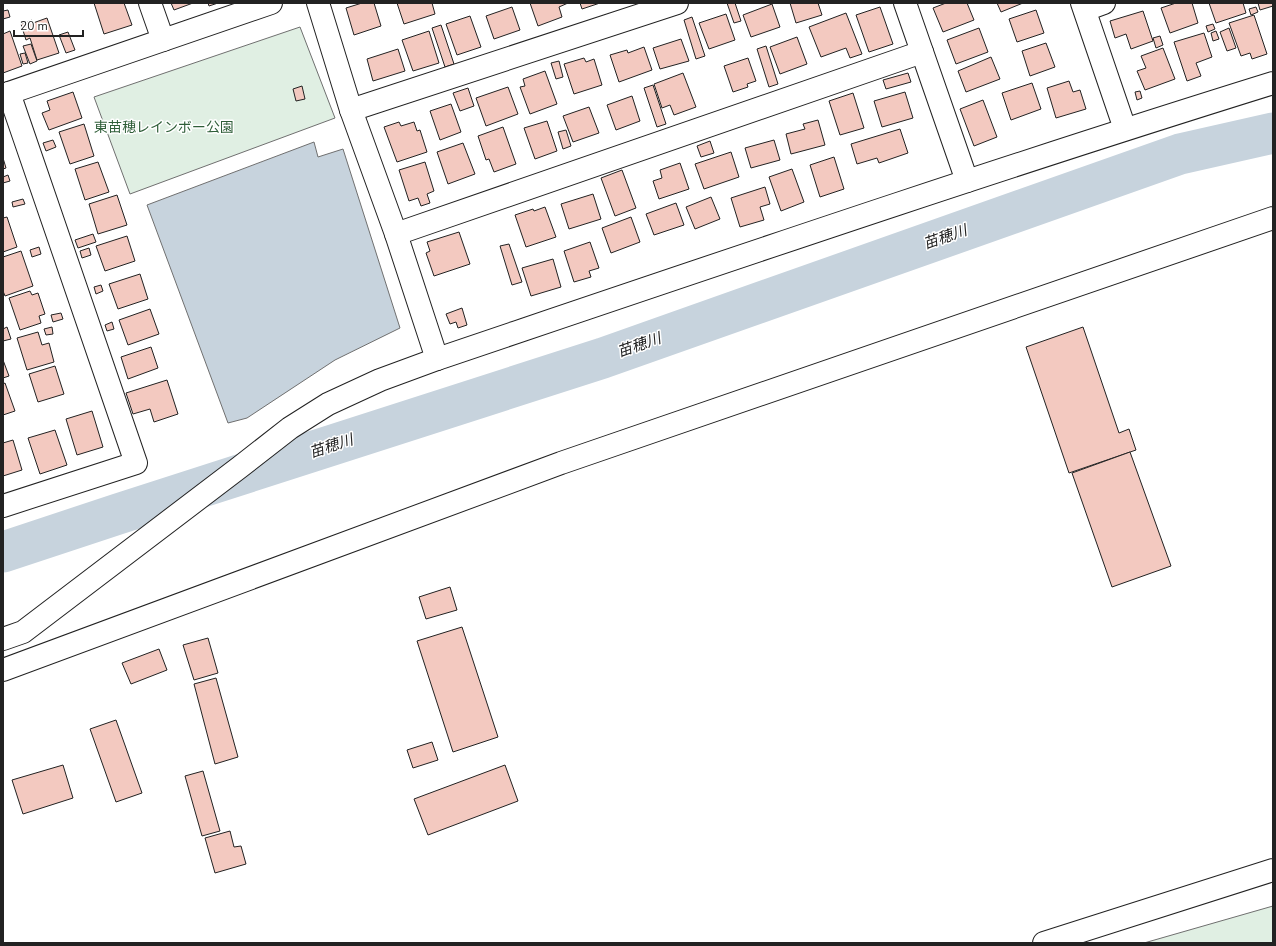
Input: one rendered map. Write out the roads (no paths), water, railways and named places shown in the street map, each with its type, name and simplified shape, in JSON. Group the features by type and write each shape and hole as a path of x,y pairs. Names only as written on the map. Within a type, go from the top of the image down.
{"street":[{"path":"150,3 163,40"},
{"path":"3,506 136,463 6,94 271,3"},
{"path":"318,3 351,110 396,234 437,359"},
{"path":"351,110 677,3"},
{"path":"905,3 967,180"},
{"path":"1090,5 1125,129"},
{"path":"396,234 922,52"},
{"path":"3,640 23,632 290,428 328,404 380,380 437,359 967,180 1125,129 1273,84"},
{"path":"3,670 561,463 1273,218"},
{"path":"1044,943 1273,870"}],"waterway":[{"name":"苗穂川","path":"3,552 603,358 1180,154 1273,133"}],"park label":[{"name":"東苗穂レインボー公園","path":"164,127"}]}
